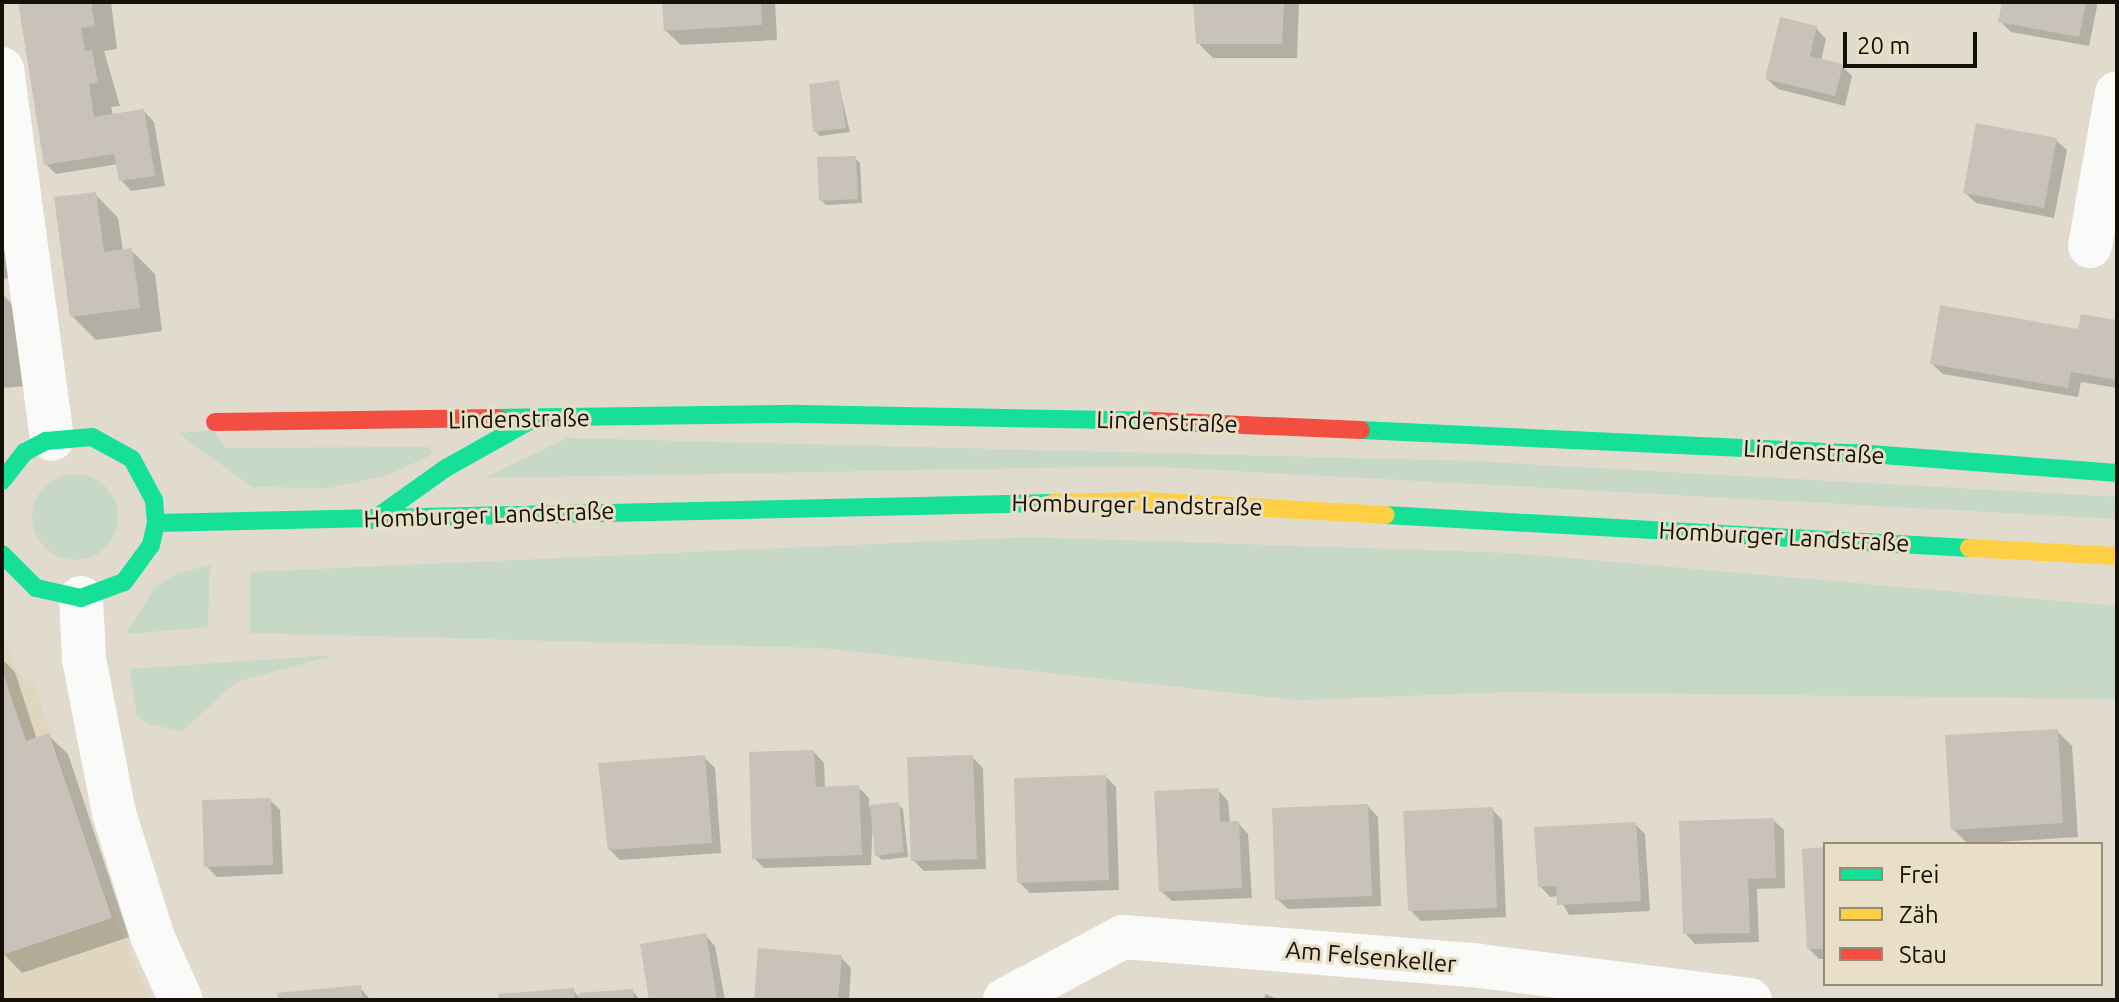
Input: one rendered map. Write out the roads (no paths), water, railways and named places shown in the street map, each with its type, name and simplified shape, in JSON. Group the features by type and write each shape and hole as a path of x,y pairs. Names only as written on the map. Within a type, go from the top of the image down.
{"street":[{"path":"2,69 52,439"},
{"path":"2090,246 2117,93"},
{"name":"Lindenstraße","path":"215,422 801,414 1173,421 1857,453 2117,473"},
{"path":"373,520 446,468 533,419"},
{"path":"2,481 25,452 52,439 92,437 132,459 154,500 156,523 151,545 124,582 81,598 36,588 2,554"},
{"name":"Homburger Landstraße","path":"156,523 1145,501 2117,556"},
{"path":"81,598 84,659 114,813 153,938 181,1000"},
{"name":"Am Felsenkeller","path":"1005,1000 1123,937 1472,983 1750,1000"}]}
